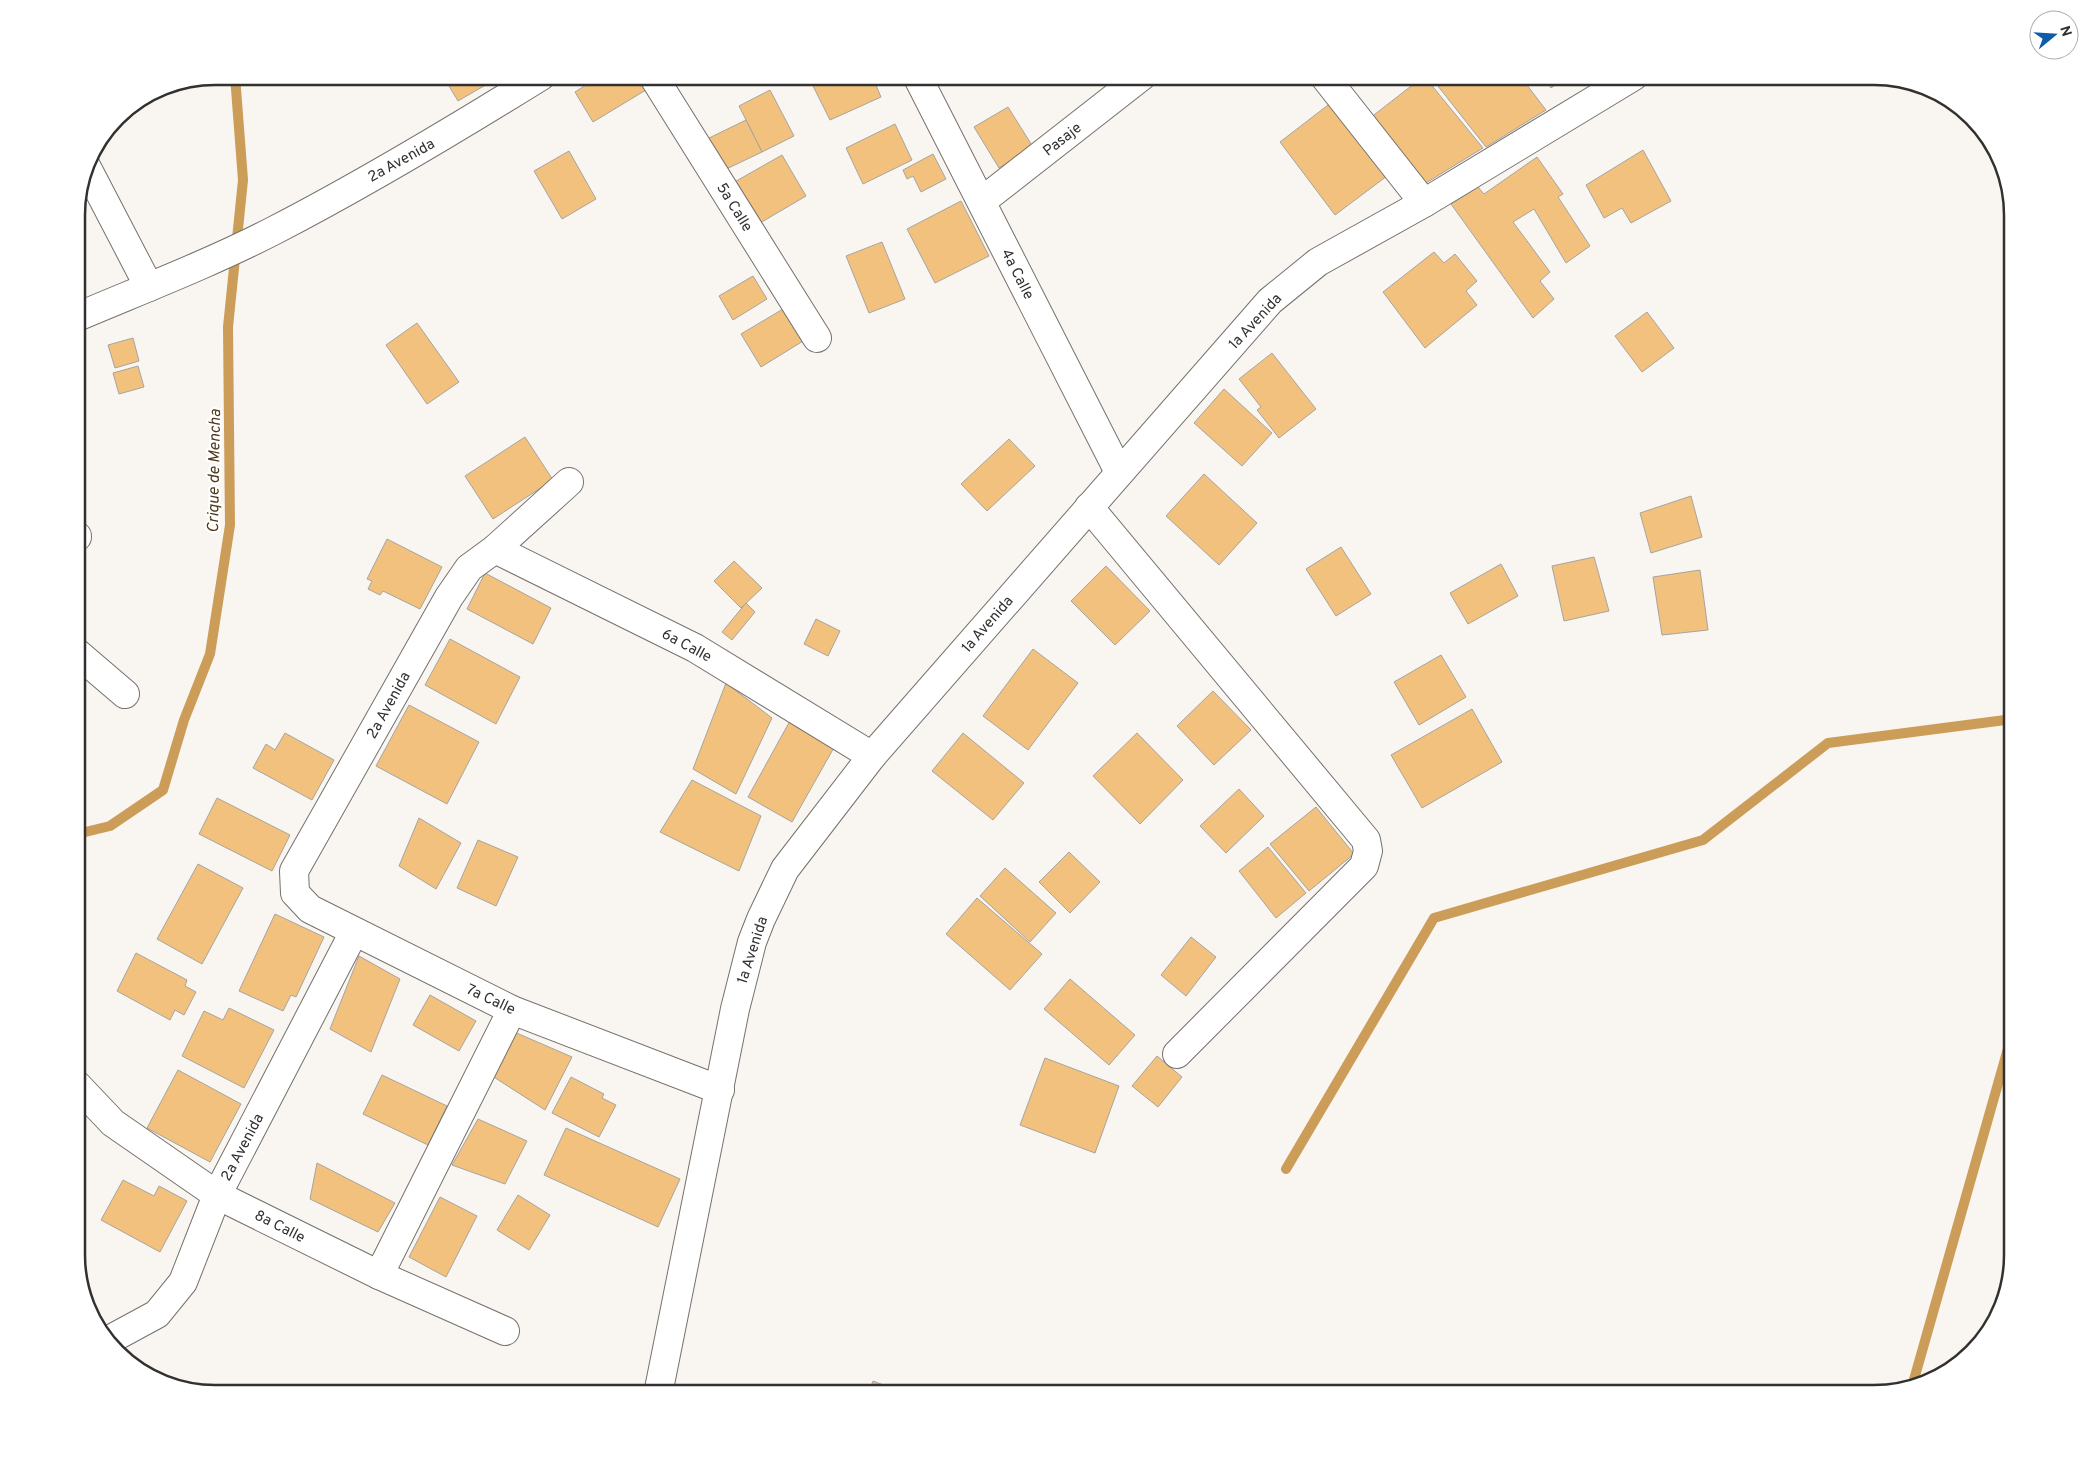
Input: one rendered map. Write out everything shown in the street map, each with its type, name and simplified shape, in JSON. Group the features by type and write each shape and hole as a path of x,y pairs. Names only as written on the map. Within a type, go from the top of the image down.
{"street":[{"name":"2a Avenida","path":"85,313 258,238 441,138 526,85"},
{"name":"5a Calle","path":"659,85 817,338"},
{"name":"4a Calle","path":"922,85 1119,472"},
{"name":"Pasaje","path":"982,202 1131,85"},
{"path":"1331,85 1424,204"},
{"name":"1a Avenida","path":"660,1385 735,1009 752,942 761,919 786,869 872,756 1270,301 1318,262 1424,204 1619,85"},
{"path":"91,176 148,286"},
{"name":"2a Avenida","path":"294,871 449,597 469,568 495,549 569,482"},
{"path":"1089,507 1366,840 1368,851 1364,866 1177,1054"},
{"name":"6a Calle","path":"495,549 696,648 872,756"},
{"path":"85,661 125,694"},
{"name":"7a Calle","path":"294,871 295,893 310,910 512,1010 720,1090"},
{"name":"2a Avenida","path":"114,1337 157,1314 183,1282 217,1194 354,932"},
{"path":"379,1275 512,1010"},
{"name":"8a Calle","path":"85,1094 114,1123 217,1194 379,1275 505,1331"}],"building":[{"path":"448,85 486,85 458,101"},
{"path":"586,85 643,85 646,90 593,122 575,92"},
{"path":"812,85 876,85 881,97 830,120"},
{"path":"1412,85 1431,85 1483,148 1416,189 1370,118"},
{"path":"1437,85 1527,85 1546,110 1486,147"},
{"path":"770,90 794,136 762,152 739,106"},
{"path":"1332,102 1387,176 1335,215 1280,142"},
{"path":"1008,107 1033,147 999,168 974,127"},
{"path":"746,120 762,152 720,172 705,140"},
{"path":"895,124 912,160 863,184 846,148"},
{"path":"1643,150 1671,201 1631,223 1622,208 1604,218 1586,185"},
{"path":"569,151 596,199 562,219 534,171"},
{"path":"933,154 946,179 921,192 913,176 907,179 903,170"},
{"path":"782,155 806,196 755,226 731,184"},
{"path":"1537,157 1563,194 1558,197 1590,246 1566,263 1534,209 1513,222 1550,272 1540,281 1554,299 1533,318 1451,204 1478,187 1484,194"},
{"path":"961,201 989,256 935,283 907,229"},
{"path":"882,242 905,299 869,313 846,256"},
{"path":"1434,252 1444,263 1455,254 1477,281 1466,291 1477,305 1425,348 1383,292"},
{"path":"753,276 767,299 733,320 719,296"},
{"path":"788,306 808,338 761,367 741,334"},
{"path":"1647,312 1674,348 1642,372 1615,336"},
{"path":"417,323 459,382 427,404 386,345"},
{"path":"133,338 139,361 115,368 108,345"},
{"path":"1272,353 1316,409 1279,438 1257,410 1261,407 1239,379"},
{"path":"138,366 144,387 119,394 113,373"},
{"path":"1224,389 1272,433 1242,466 1194,423"},
{"path":"525,437 553,480 493,519 465,476"},
{"path":"1009,439 1035,466 987,511 961,484"},
{"path":"1204,474 1257,523 1219,565 1166,516"},
{"path":"1691,496 1702,537 1651,553 1640,513"},
{"path":"387,539 442,567 420,609 383,591 380,595 368,589 372,581 367,579"},
{"path":"1341,547 1371,594 1336,616 1306,569"},
{"path":"1594,557 1609,611 1564,621 1552,566"},
{"path":"734,561 762,588 741,608 714,581"},
{"path":"1501,564 1518,596 1468,624 1450,593"},
{"path":"1106,566 1150,611 1115,645 1071,601"},
{"path":"1700,570 1708,630 1662,635 1653,577"},
{"path":"485,573 551,608 533,644 467,609"},
{"path":"746,603 755,612 732,640 722,632"},
{"path":"816,619 840,631 828,656 804,644"},
{"path":"450,639 520,677 496,724 425,685"},
{"path":"1033,649 1078,683 1028,750 983,716"},
{"path":"1441,655 1466,697 1419,725 1394,682"},
{"path":"726,683 772,718 736,794 693,769"},
{"path":"1213,691 1251,730 1214,765 1177,726"},
{"path":"409,705 479,742 447,804 376,766"},
{"path":"1472,709 1502,762 1422,808 1391,755"},
{"path":"791,719 836,744 792,822 748,797"},
{"path":"285,733 334,760 312,800 253,768 266,744 275,750"},
{"path":"963,733 1024,783 993,820 932,771"},
{"path":"1137,733 1183,780 1140,824 1093,776"},
{"path":"692,780 761,816 739,871 660,832"},
{"path":"1239,789 1264,816 1226,853 1200,826"},
{"path":"217,798 290,835 272,871 199,834"},
{"path":"1316,807 1354,854 1309,891 1270,844"},
{"path":"419,818 461,843 436,889 399,866"},
{"path":"478,840 518,857 496,906 457,888"},
{"path":"1268,847 1306,893 1276,918 1239,871"},
{"path":"1069,852 1100,882 1070,913 1039,882"},
{"path":"198,864 243,888 202,964 157,939"},
{"path":"1005,868 1056,913 1030,942 980,896"},
{"path":"977,898 1042,954 1010,990 946,934"},
{"path":"275,914 324,937 296,997 291,995 283,1011 239,991"},
{"path":"1191,937 1216,957 1186,996 1161,975"},
{"path":"136,953 187,980 185,986 196,992 184,1015 175,1010 170,1020 117,991"},
{"path":"359,956 400,979 371,1052 330,1029"},
{"path":"1070,979 1135,1035 1109,1065 1044,1009"},
{"path":"430,995 476,1021 459,1051 413,1025"},
{"path":"229,1008 274,1030 244,1088 182,1056 204,1011 223,1020"},
{"path":"505,1028 572,1057 545,1110 486,1072"},
{"path":"1157,1056 1182,1077 1158,1107 1132,1086"},
{"path":"1045,1058 1119,1086 1095,1153 1020,1125"},
{"path":"178,1070 241,1104 210,1162 147,1128"},
{"path":"382,1075 447,1106 428,1145 363,1114"},
{"path":"571,1077 604,1094 602,1098 616,1105 599,1137 552,1113"},
{"path":"478,1119 527,1141 505,1184 452,1165"},
{"path":"566,1128 680,1179 658,1227 544,1175"},
{"path":"317,1163 395,1203 378,1232 310,1199"},
{"path":"123,1180 154,1196 159,1186 187,1201 160,1252 101,1220"},
{"path":"518,1195 550,1215 529,1250 497,1230"},
{"path":"440,1197 477,1216 446,1277 409,1257"},
{"path":"873,1381 883,1385 871,1385"}],"waterway":[{"name":"Crique de Mencha","path":"85,832 110,826 163,790 184,720 210,654 230,525 228,327 243,180 236,85"},
{"path":"1286,1169 1434,918 1703,840 1828,743 2004,720"},
{"path":"1914,1379 2004,1063"}]}
